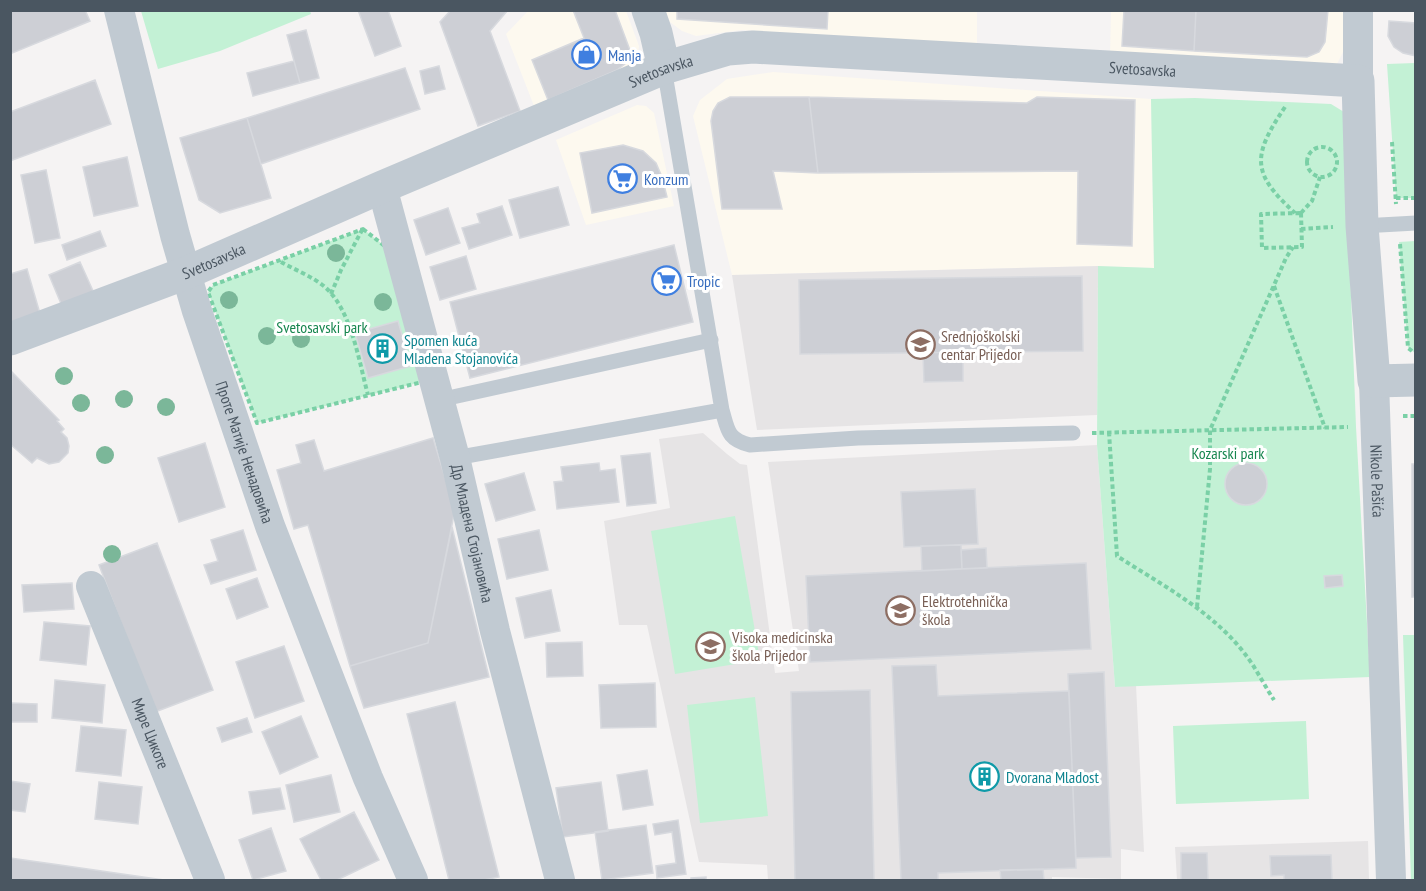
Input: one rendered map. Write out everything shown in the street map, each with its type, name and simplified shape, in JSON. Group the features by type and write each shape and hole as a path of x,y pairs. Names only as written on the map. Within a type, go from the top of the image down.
{"street":[{"name":"Проте Матије Ненадовића","path":"119,10 197,311 270,526 368,778 412,880"},
{"path":"648,10 664,68"},
{"path":"1358,10 1358,81"},
{"name":"Svetosavska","path":"10,339 186,273 664,68 728,49 753,47 1358,81"},
{"name":"Nikole Pašića","path":"1358,81 1362,226 1374,381 1391,880"},
{"name":"Др Младена Стојановића","path":"382,187 455,458 495,632 560,880"},
{"path":"1374,381 1416,380"},
{"name":"Мире Цикоте","path":"91,586 210,880"}],"lane":[{"path":"664,68 722,410 729,434 738,442 750,445 858,438 1073,433"},
{"path":"1362,226 1416,223"},
{"path":"439,400 711,340"},
{"path":"455,458 722,410"}],"path":[{"path":"1277,102 1288,102 1264,140 1261,168 1266,184 1295,213"},
{"path":"1391,131 1408,348 1416,353"},
{"path":"1327,147 1337,158 1336,168 1329,176 1320,177 1311,172 1306,163 1307,158 1312,150 1327,147"},
{"path":"1301,213 1261,214 1262,248 1302,247 1301,213 1312,201 1320,177"},
{"path":"1396,198 1416,198"},
{"path":"363,229 386,247 422,382 257,423 208,292 213,285 363,229"},
{"path":"331,294 340,270 363,229"},
{"path":"1197,607 1210,469 1210,430 1293,247"},
{"path":"278,260 324,286 338,301 347,321 368,395"},
{"path":"1274,285 1325,428"},
{"path":"1073,433 1374,426"},
{"path":"1109,432 1117,556 1197,607 1245,653 1274,700"}],"shaded area":[{"path":"528,11 626,11 639,46 638,53 624,71 536,111 506,34"},
{"path":"665,11 977,11 977,43 742,30 696,36 682,31 670,22"},
{"path":"1111,11 1345,11 1344,50 1335,68 1110,56"},
{"path":"773,72 1151,99 1154,268 1098,266 732,275 693,116 700,100 727,79"},
{"path":"637,105 646,106 654,113 674,206 586,225 556,140"},
{"name":"Srednjoškolski centar Prijedor","path":"1098,266 1097,415 757,430 732,275"},
{"path":"703,433 740,464 747,465 775,673 799,671 768,462 1097,445 1115,687 1136,685 1144,852 1121,849 1121,879 1052,877 1052,880 768,880 767,865 699,862 647,625 619,625 604,521 670,508 659,439"},
{"path":"1368,841 1369,880 1177,880 1175,847"}],"green space":[{"path":"141,11 310,11 311,14 220,51 158,69"},
{"path":"1415,63 1415,198 1396,198 1387,64"},
{"name":"Kozarski park","path":"1195,98 1331,104 1344,112 1356,427 1370,677 1115,687 1097,445 1098,266 1154,268 1151,99"},
{"name":"Svetosavski park","path":"363,229 386,247 422,382 257,423 208,292 213,285"},
{"path":"1416,241 1415,353 1408,348 1399,242"},
{"path":"735,516 760,660 675,674 651,531"},
{"path":"1403,635 1415,635 1415,880 1411,880"},
{"path":"755,697 768,816 700,823 687,705"},
{"path":"1306,721 1309,799 1176,804 1173,726"}],"building":[{"path":"10,10 85,10 90,21 10,54"},
{"path":"358,10 388,10 401,46 375,56"},
{"path":"451,10 508,10 490,31 520,111 478,126 440,22"},
{"name":"Manja","path":"573,10 615,10 631,53 626,63 617,70 548,100 532,60 584,38"},
{"path":"677,10 828,10 827,29 677,19"},
{"path":"1124,10 1196,10 1194,51 1122,46"},
{"path":"1196,10 1328,10 1325,42 1319,52 1307,57 1194,51"},
{"path":"1389,21 1416,23 1416,56 1403,53 1394,47 1388,36"},
{"path":"306,30 319,78 300,83 287,35"},
{"path":"294,61 300,83 253,96 247,73"},
{"path":"439,66 445,89 425,94 420,71"},
{"path":"405,68 420,109 261,164 247,118"},
{"path":"95,80 111,124 10,161 10,112"},
{"path":"730,97 809,97 818,173 773,171 782,209 722,209 711,121 718,103"},
{"path":"809,97 1027,103 1037,97 1135,100 1132,246 1077,244 1078,171 818,173"},
{"path":"247,118 271,198 220,213 199,200 180,138"},
{"path":"623,145 643,151 656,163 667,197 592,213 580,153"},
{"path":"127,157 138,206 94,216 83,167"},
{"path":"46,170 60,238 35,243 21,175"},
{"path":"558,187 569,225 520,238 509,200"},
{"path":"502,206 512,235 469,249 462,228 480,223 477,214"},
{"path":"448,208 460,243 426,255 414,220"},
{"path":"100,231 106,246 67,260 62,245"},
{"path":"674,245 693,322 470,378 450,302"},
{"path":"466,256 476,289 440,300 430,267"},
{"path":"80,262 94,293 62,306 49,275"},
{"path":"27,269 41,317 10,325 10,274"},
{"path":"1082,276 1083,351 800,354 799,280"},
{"name":"Spomen kuća Mladena Stojanovića","path":"398,321 411,366 368,378 355,333"},
{"path":"963,352 963,381 924,382 923,353"},
{"path":"12,372 59,420 57,421 64,429 61,432 67,438 68,453 59,462 49,464 37,458 32,463 10,444"},
{"path":"433,438 455,510 428,643 350,666 308,525 294,529 277,470 301,463 296,445 314,440 324,471"},
{"path":"205,443 225,507 179,522 158,458"},
{"path":"650,453 656,503 627,506 621,456"},
{"path":"599,463 600,471 615,469 619,502 557,509 554,482 563,481 561,467"},
{"path":"1246,463 1261,469 1267,484 1261,499 1246,505 1231,499 1225,484 1231,469"},
{"path":"1412,464 1416,464 1416,597 1412,597"},
{"path":"524,473 535,510 496,521 485,484"},
{"path":"975,489 978,544 904,547 901,492"},
{"path":"452,527 489,677 364,708 350,666 428,643"},
{"path":"243,530 256,570 211,584 204,565 218,561 211,540"},
{"path":"539,530 548,570 507,579 498,539"},
{"path":"157,543 213,690 155,712 99,565"},
{"path":"961,545 962,569 922,571 921,546"},
{"path":"986,548 987,568 962,569 961,550"},
{"path":"1086,563 1091,649 810,662 806,576"},
{"path":"1342,575 1343,586 1325,588 1324,576"},
{"path":"257,578 268,607 237,619 226,589"},
{"path":"72,583 74,609 24,612 22,585"},
{"path":"551,590 560,631 525,638 516,598"},
{"path":"44,622 90,626 86,665 40,660"},
{"path":"582,642 583,676 547,677 546,643"},
{"path":"284,646 304,701 255,718 236,662"},
{"name":"Dvorana Mladost","path":"936,665 938,696 1069,691 1076,868 938,873 938,880 901,880 892,666"},
{"path":"1104,672 1111,857 1076,858 1068,674"},
{"path":"55,680 105,685 102,723 52,718"},
{"path":"655,683 656,727 601,728 599,685"},
{"path":"870,690 874,880 795,880 791,692"},
{"path":"455,702 499,877 484,880 449,880 407,714"},
{"path":"10,703 37,704 37,722 10,722"},
{"path":"301,716 318,757 280,774 262,732"},
{"path":"247,718 252,732 222,742 217,728"},
{"path":"81,726 126,730 121,776 76,771"},
{"path":"647,770 653,805 623,810 617,775"},
{"path":"331,775 340,812 294,822 286,785"},
{"path":"10,781 30,784 25,812 10,810"},
{"path":"99,782 142,787 138,824 95,819"},
{"path":"601,782 608,831 563,837 556,788"},
{"path":"280,788 285,809 253,814 249,792"},
{"path":"354,812 379,860 337,880 321,880 300,839"},
{"path":"678,820 686,874 657,878 656,866 676,863 672,832 655,835 653,824"},
{"path":"646,825 653,873 602,880 595,832"},
{"path":"271,828 286,871 253,880 239,840"},
{"path":"1181,853 1207,853 1208,880 1181,880"},
{"path":"1331,855 1332,880 1284,880 1284,875 1271,876 1270,856"},
{"path":"10,858 60,865 164,880 10,880"},
{"path":"1043,869 1044,880 1001,880 1000,870"},
{"path":"706,877 706,880 691,880 691,878"}],"place":[{"name":"Manja","path":"587,55"},
{"name":"Konzum","path":"623,179"},
{"name":"Tropic","path":"666,281"},
{"name":"Srednjoškolski centar Prijedor","path":"920,345"},
{"name":"Spomen kuća Mladena Stojanovića","path":"383,349"},
{"name":"Elektrotehnička škola","path":"901,610"},
{"name":"Visoka medicinska škola Prijedor","path":"711,646"},
{"name":"Dvorana Mladost","path":"985,777"}]}
